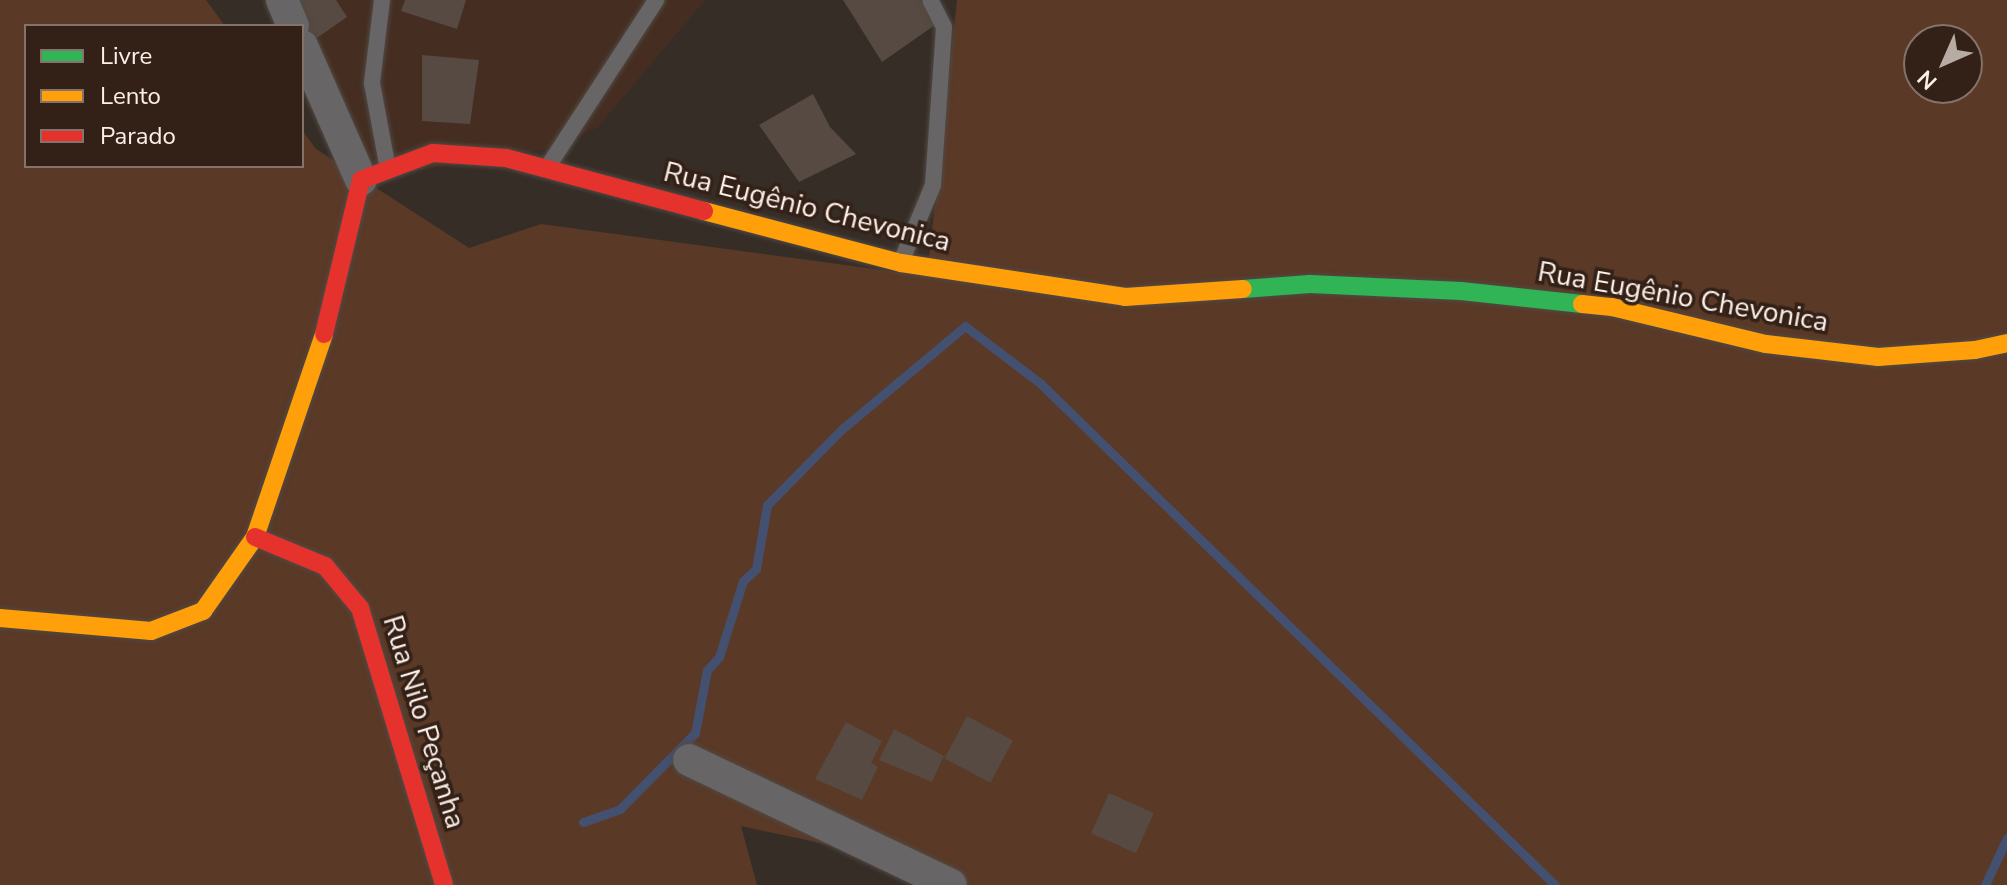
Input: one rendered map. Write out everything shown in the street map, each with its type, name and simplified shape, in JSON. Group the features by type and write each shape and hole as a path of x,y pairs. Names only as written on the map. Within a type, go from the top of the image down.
{"street":[{"path":"282,0 292,24"},
{"path":"0,618 151,631 203,611 255,537 374,176 304,50"},
{"name":"Rua Eugênio Chevonica","path":"374,176 433,153 506,158 901,263 1125,297 1310,284 1461,291 1612,307 1766,344 1878,357 1975,350 2007,343"},
{"name":"Rua Nilo Peçanha","path":"255,537 325,566 360,608 444,885"},
{"path":"689,760 951,885"}],"lane":[{"path":"374,176 372,83 382,0"},
{"path":"546,170 656,0"},
{"path":"901,263 933,185 944,27 930,0"}],"shaded area":[{"path":"0,0 206,0 224,24 24,24 24,168 304,168 304,133 316,149 469,248 541,224 927,276 957,0 2007,0 2007,885 968,885 942,869 741,826 757,885 0,885"},
{"path":"282,0 705,0 597,128 542,150 361,180 304,50 304,24 293,24"}],"building":[{"path":"299,0 336,0 347,17 314,40 295,3"},
{"path":"405,0 466,0 457,29 401,11"},
{"path":"843,0 921,0 935,25 882,62"},
{"path":"422,55 479,60 470,124 422,121"},
{"path":"813,94 830,127 856,154 799,182 759,125"},
{"path":"967,716 1013,740 990,783 944,758"},
{"path":"846,722 882,741 871,763 878,767 862,800 815,779"},
{"path":"894,729 944,756 932,782 879,760"},
{"path":"1109,793 1154,813 1136,853 1091,833"}],"waterway":[{"path":"583,822 620,809 695,733 707,670 719,657 743,581 756,569 767,505 842,429 965,326 1041,384 1555,885"},
{"path":"1985,885 2007,838"}],"traffic: fast":[{"path":"1243,289 1310,284 1461,291 1582,304"}],"traffic: slow":[{"path":"704,211 901,263 1125,297 1243,289"},
{"path":"1582,304 1612,307 1766,344 1878,357 1975,350 2007,343"},
{"path":"0,618 151,631 203,611 255,537 324,334"}],"traffic: jam":[{"path":"324,334 361,180 433,153 506,158 704,211"},
{"path":"255,537 325,566 360,608 444,885"}]}
